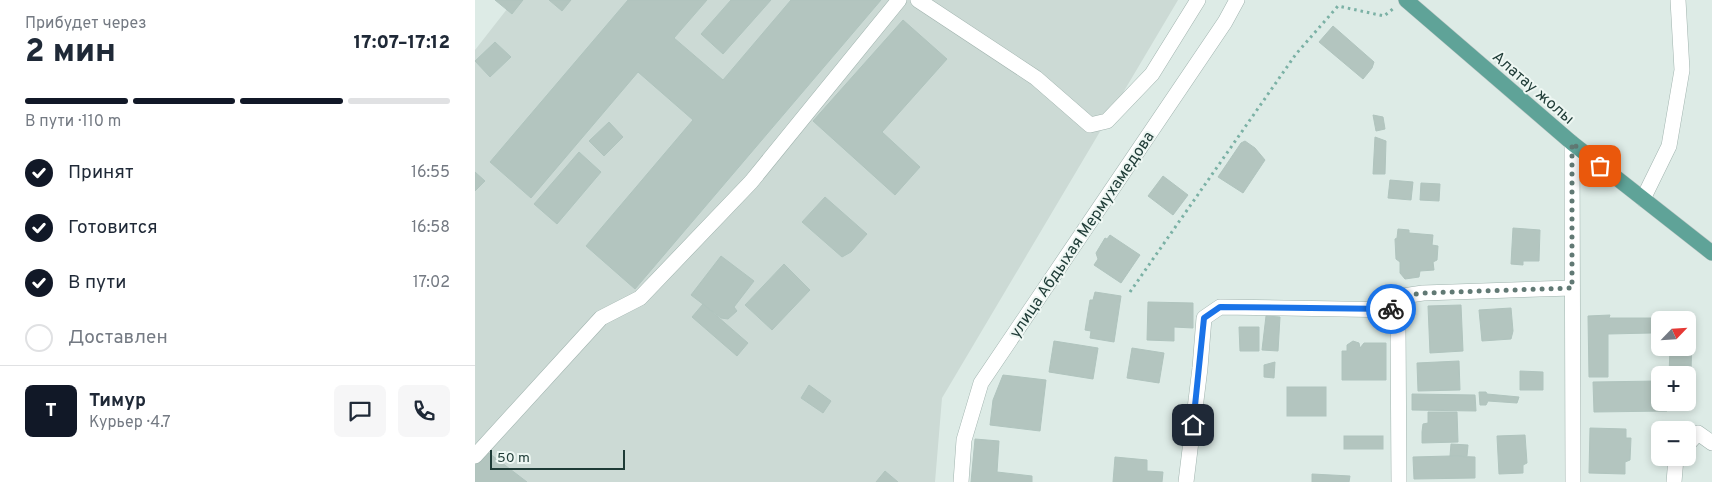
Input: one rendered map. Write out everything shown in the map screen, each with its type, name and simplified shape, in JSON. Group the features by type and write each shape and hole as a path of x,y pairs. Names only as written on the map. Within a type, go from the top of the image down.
{"main road":[{"name":"Алатау жолы","path":"1401,3 1572,143 1712,253"}],"street":[{"path":"475,456 601,318 640,298 751,182 899,0"},
{"path":"918,0 1036,78 1090,126 1107,121 1152,74 1198,0"},
{"name":"улица Абдыхая Мермухамедова","path":"961,482 964,440 981,383 1225,22 1237,0"},
{"path":"1643,200 1669,146 1682,70 1679,0"},
{"path":"1572,143 1573,482"},
{"path":"1399,482 1399,310 1403,296 1423,293 1572,288"},
{"path":"1187,482 1204,318 1220,307 1399,310"},
{"path":"1696,435 1698,433 1712,443"},
{"path":"1675,466 1675,482"}],"path":[{"path":"1130,292 1297,54 1338,6 1384,16 1401,3"}],"shaded area":[{"path":"514,0 1178,0 942,398 935,482 475,482 475,50"}],"building":[{"path":"495,0 523,0 512,14"},
{"path":"549,0 571,0 562,11"},
{"path":"628,0 707,0 674,38 723,80 791,0 881,0 635,289 586,246 693,120 638,72 531,198 490,162"},
{"path":"731,0 771,0 723,54 701,34"},
{"path":"903,20 947,59 882,132 920,167 895,195 813,121"},
{"path":"1333,26 1374,62 1372,68 1363,79 1319,42"},
{"path":"495,42 511,57 490,77 475,61"},
{"path":"1373,115 1383,117 1385,129 1376,131"},
{"path":"609,122 623,137 604,156 589,141"},
{"path":"1375,137 1386,141 1385,174 1373,174"},
{"path":"1245,141 1255,148 1265,160 1243,193 1218,177 1241,143"},
{"path":"579,152 601,172 557,224 534,204"},
{"path":"475,172 485,181 475,191"},
{"path":"1163,176 1188,195 1173,215 1148,196"},
{"path":"1390,180 1413,182 1411,200 1388,198"},
{"path":"1421,183 1440,184 1439,201 1420,200"},
{"path":"825,197 867,234 851,252 842,257 802,222"},
{"path":"1513,228 1540,230 1539,261 1523,261 1523,265 1511,264"},
{"path":"1398,229 1409,230 1409,233 1433,235 1432,245 1438,246 1437,260 1433,262 1434,270 1420,271 1419,277 1405,279 1400,273 1400,262 1396,259 1395,239 1397,238"},
{"path":"1110,235 1140,255 1121,283 1094,265 1098,259 1096,253 1105,238 1107,239"},
{"path":"721,256 754,281 734,307 737,311 728,319 721,318 691,295"},
{"path":"784,264 810,290 772,330 745,305"},
{"path":"1095,292 1121,296 1114,342 1090,338 1091,331 1085,330 1090,300 1093,300"},
{"path":"1148,302 1193,303 1193,328 1174,327 1174,341 1147,340"},
{"path":"703,304 748,343 737,356 692,317"},
{"path":"1461,305 1463,351 1430,353 1428,306"},
{"path":"1511,308 1513,331 1511,339 1482,341 1479,310"},
{"path":"1610,315 1609,318 1651,318 1651,333 1608,334 1608,377 1589,377 1588,316"},
{"path":"1266,316 1280,317 1278,351 1262,350"},
{"path":"1239,327 1259,327 1259,351 1240,351"},
{"path":"1054,341 1098,348 1093,379 1049,372"},
{"path":"1353,341 1359,343 1360,348 1364,343 1386,343 1386,380 1342,380 1342,351 1347,351 1347,345"},
{"path":"1132,348 1164,353 1159,383 1127,378"},
{"path":"1670,356 1691,356 1691,366 1669,366"},
{"path":"1459,361 1460,390 1418,391 1417,363"},
{"path":"1275,362 1274,378 1264,377 1264,365"},
{"path":"1520,371 1543,372 1543,390 1520,390"},
{"path":"1003,375 1046,380 1040,431 990,425 993,400"},
{"path":"1651,381 1651,411 1667,411 1594,412 1593,382"},
{"path":"809,385 831,401 823,413 801,398"},
{"path":"1287,387 1326,387 1326,416 1287,416"},
{"path":"1479,392 1519,397 1517,403 1488,401 1486,405 1480,405"},
{"path":"1412,394 1475,395 1476,411 1412,410"},
{"path":"1428,412 1457,412 1458,442 1422,443 1423,424 1428,423"},
{"path":"1590,428 1626,429 1626,438 1631,438 1630,460 1625,462 1625,474 1589,473"},
{"path":"1525,435 1527,463 1523,465 1523,473 1499,474 1497,436"},
{"path":"1344,436 1383,436 1383,449 1344,449"},
{"path":"975,439 999,441 997,472 1032,476 1032,482 971,482"},
{"path":"1451,444 1468,445 1467,456 1450,456"},
{"path":"485,450 527,482 475,482 475,464"},
{"path":"1115,457 1147,460 1147,471 1163,472 1162,482 1113,482"},
{"path":"1413,457 1475,457 1475,478 1414,479"},
{"path":"885,471 898,482 876,482"},
{"path":"1312,474 1350,476 1349,482 1312,482"}],"way so far":[{"path":"1391,309 1399,310 1403,296 1423,293 1572,288 1572,143 1600,166"}],"route":[{"path":"1193,425 1204,318 1220,307 1391,309"}]}
